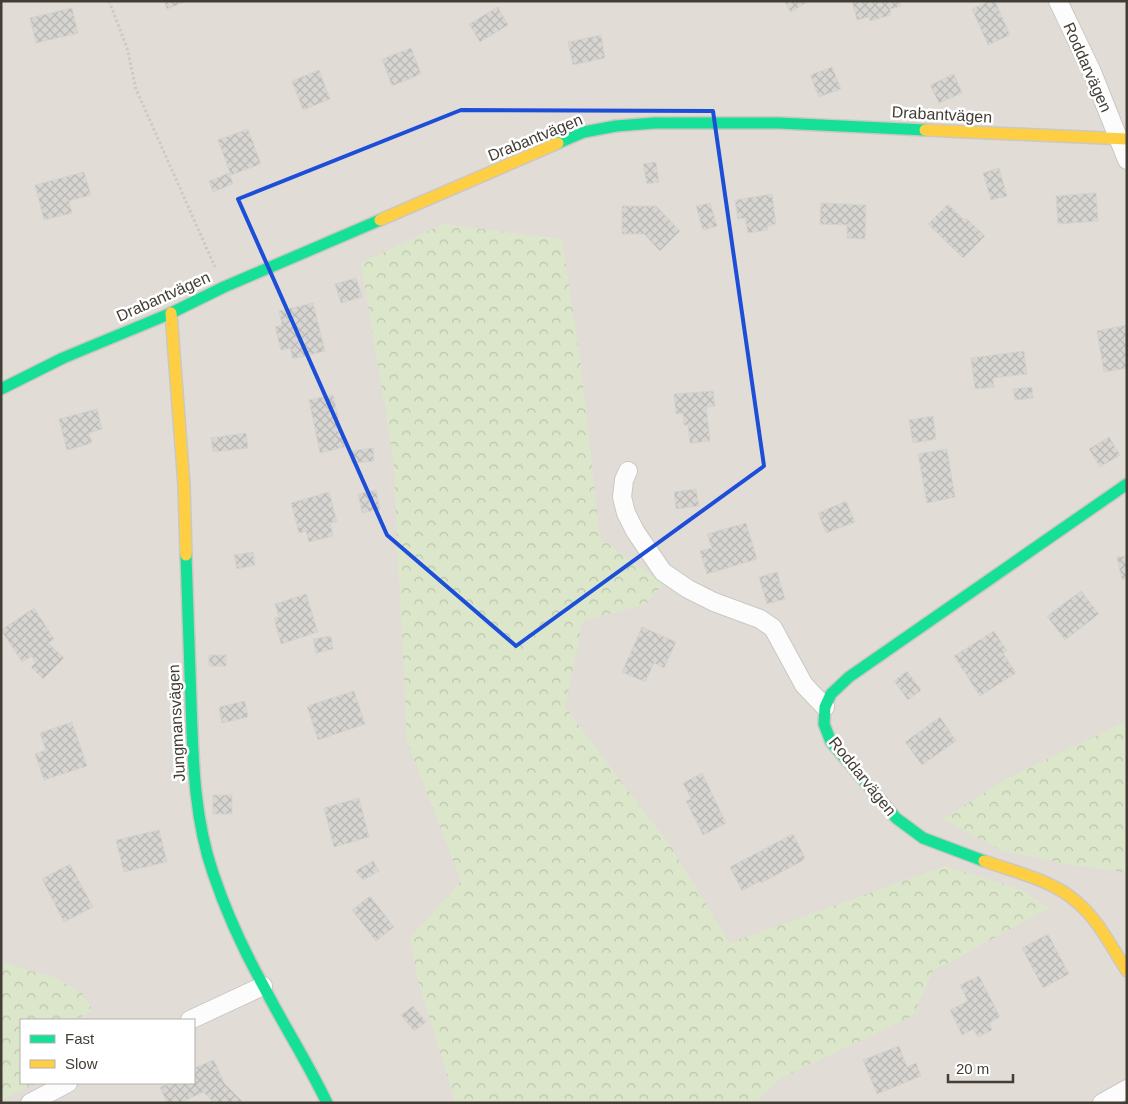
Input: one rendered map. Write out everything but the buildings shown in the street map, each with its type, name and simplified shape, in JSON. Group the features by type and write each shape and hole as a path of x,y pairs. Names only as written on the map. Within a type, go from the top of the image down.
{"street":[{"name":"Roddarvägen","path":"1058,1 1122,139 1127,160"},
{"name":"Drabantvägen","path":"1,389 29,373 171,313 224,287 584,132 616,126 655,123 779,122 1122,139"},
{"name":"Jungmansvägen","path":"171,313 184,485 196,801 208,857 215,878 263,986 314,1073 327,1103"},
{"path":"628,471 624,480 622,497 626,513 663,572 688,589 714,602 760,619 773,628 804,685 825,707 831,694 850,677 1127,484"},
{"name":"Roddarvägen","path":"825,707 824,724 831,742 896,818 923,838 1048,884 1066,893 1081,905 1092,918 1127,971"},
{"path":"192,1019 263,986"},
{"path":"30,1103 66,1084"},
{"path":"1102,1103 1127,1089"}],"path":[{"path":"108,1 127,48 136,89 224,287"}],"highlighted area":[{"path":"461,110 713,111 764,466 516,646 387,535 238,199"}],"shaded area":[{"path":"1,1 1127,1 1127,1103 1,1103"}],"green space":[{"path":"443,224 562,239 581,365 600,538 663,584 646,604 583,621 565,707 671,847 730,943 945,866 1023,890 1049,908 933,971 913,1016 781,1078 755,1103 456,1103 418,981 410,938 461,881 407,741 393,455 361,263"},
{"path":"1127,721 1127,869 1122,872 1077,866 1002,851 943,819 1008,778"},
{"path":"1,961 56,978 82,993 93,1011 76,1019 20,1019 20,1084 35,1084 1,1100"}],"traffic: fast":[{"path":"558,143 584,132 616,126 655,123 779,123 925,130"},
{"path":"1,389 63,358 169,314 224,287 380,220"},
{"path":"984,861 923,838 896,818 831,742 824,724 825,707 831,694 849,677 1127,484"},
{"path":"186,555 194,767 198,810 207,852 224,902 243,945 327,1103"}],"traffic: slow":[{"path":"925,130 1127,139"},
{"path":"380,220 558,143"},
{"path":"171,313 184,485 186,555"},
{"path":"984,861 1033,878 1068,895 1086,910 1105,935 1127,971"}]}
